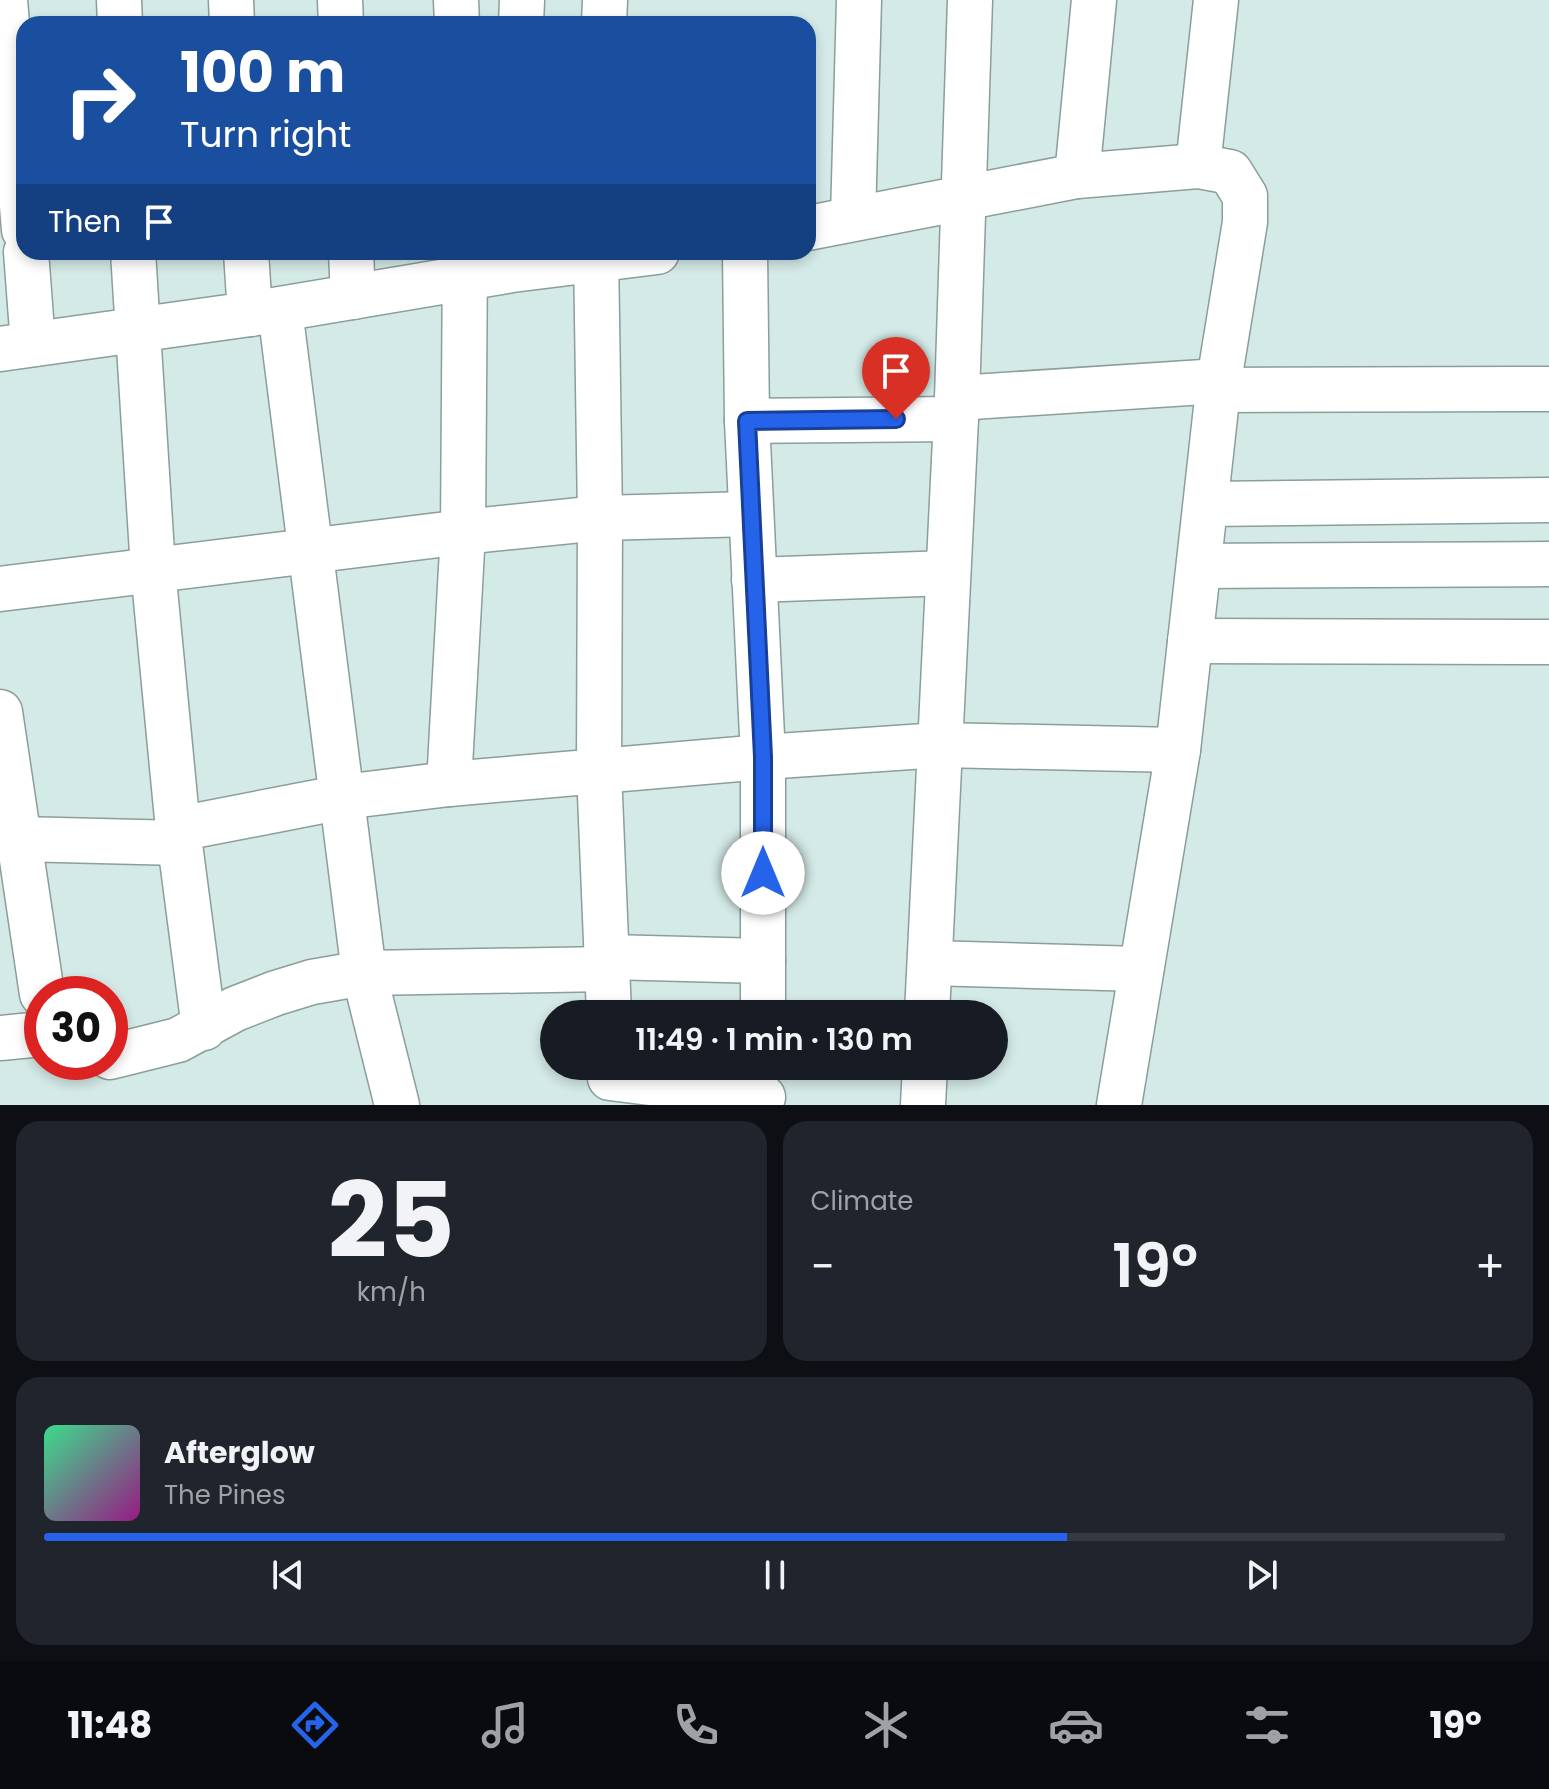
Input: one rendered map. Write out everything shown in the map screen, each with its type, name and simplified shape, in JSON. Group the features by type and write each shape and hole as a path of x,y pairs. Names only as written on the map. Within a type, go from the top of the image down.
{"street":[{"path":"5,0 16,133"},
{"path":"853,218 859,0"},
{"path":"928,1000 965,198 970,0"},
{"path":"1077,176 1094,0"},
{"path":"1198,166 1216,0"},
{"path":"816,226 1077,176 1198,166 1230,172 1241,188 1247,208 1219,386 1178,750 1119,1105"},
{"path":"25,260 17,347 353,297 465,264 512,261"},
{"path":"133,260 153,569 179,836 204,1028"},
{"path":"249,260 265,312 309,551 364,973 397,1105"},
{"path":"351,260 353,297"},
{"path":"596,260 600,518 599,771 609,1000"},
{"path":"745,260 747,421 763,757 763,1000"},
{"path":"449,784 463,532 465,264"},
{"path":"747,421 956,408 1219,386 1549,389"},
{"path":"1207,504 1549,500"},
{"path":"0,589 600,518 751,514"},
{"path":"1200,566 1549,564"},
{"path":"754,580 948,573"},
{"path":"1190,641 1549,642"},
{"path":"0,712 39,976"},
{"path":"19,839 179,836 343,797 449,784 763,757 940,745 1178,750"},
{"path":"128,1053 165,1045 204,1028 235,1009 276,993 312,982 364,973 608,963 763,961"},
{"path":"930,963 1140,969"},
{"path":"0,1038 24,1036"},
{"path":"923,1105 924,1080"},
{"path":"610,1083 763,1089"}],"route":[{"path":"763,873 763,757 747,421 896,419"}]}
